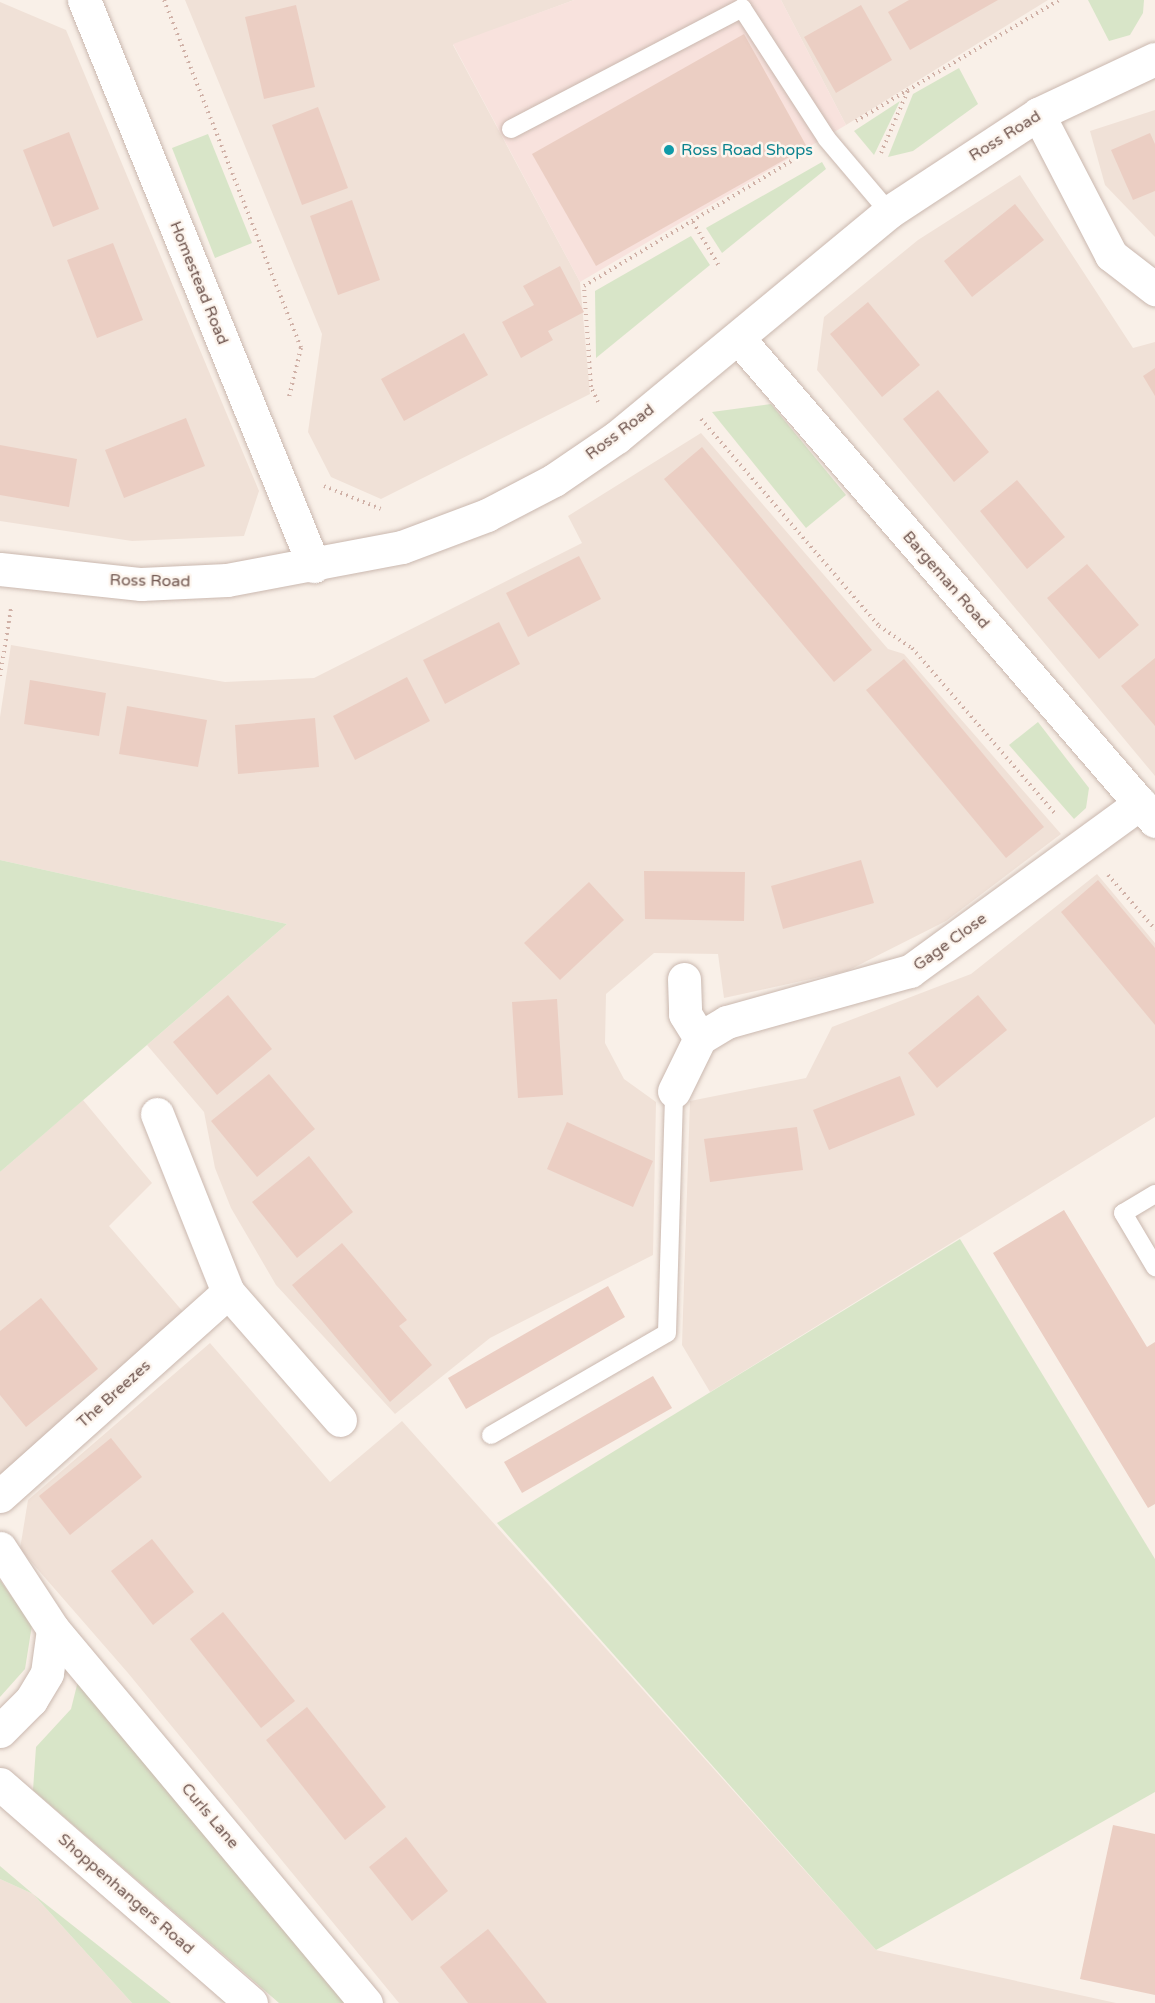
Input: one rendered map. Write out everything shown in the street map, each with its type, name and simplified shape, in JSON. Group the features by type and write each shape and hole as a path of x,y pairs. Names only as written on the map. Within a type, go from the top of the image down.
{"street":[{"name":"Homestead Road","path":"84,0 314,566"},
{"name":"Ross Road","path":"9,570 141,584 227,580 314,566 402,548 487,514 554,480 617,437 889,212 1038,114 1155,59"},
{"path":"1038,114 1111,255 1155,289"},
{"name":"Bargeman Road","path":"738,338 1148,812"},
{"name":"Gage Close","path":"700,1038 728,1022 910,971 1082,845 1148,812"},
{"path":"674,1090 700,1038 685,1014 684,979"},
{"path":"157,1114 228,1292 340,1420"},
{"name":"The Breezes","path":"0,1496 228,1292"},
{"name":"Curls Lane","path":"0,1548 53,1629 366,2003"},
{"path":"0,1731 31,1700 46,1673 53,1629"},
{"name":"Shoppenhangers Road","path":"0,1784 251,2003"}],"lane":[{"path":"510,129 742,8 827,139 889,212"},
{"path":"491,1435 667,1333 674,1090"},
{"path":"1155,1194 1123,1213 1155,1267"}],"path":[{"path":"164,0 301,348 281,428 269,455 441,533"},
{"path":"617,437 591,387 584,286 693,222 909,88 1059,0"},
{"path":"868,185 909,88"},
{"path":"693,222 718,266"},
{"path":"675,389 879,626 912,648 1155,929"},
{"path":"0,676 9,570"}],"shaded area":[{"path":"185,0 574,0 453,45 580,282 590,394 381,499 331,477 308,432 322,334"},
{"path":"574,0 781,0 846,125 580,282 453,44"},
{"path":"781,0 1048,0 846,125"},
{"path":"0,2 66,30 259,491 244,536 132,541 0,521"},
{"path":"1155,110 1155,237 1105,185 1090,131"},
{"path":"1020,175 1133,348 1155,342 1155,776 817,370 824,317 918,240"},
{"path":"701,433 888,649 904,654 1061,834 946,921 847,971 724,998 718,954 654,953 606,994 605,1043 624,1079 656,1102 653,1255 490,1338 395,1414 276,1285 231,1208 215,1168 204,1112 147,1045 287,924 0,860 0,717 11,645 225,682 314,678 582,543 568,516"},
{"path":"1097,874 1155,943 1155,1117 710,1392 682,1345 690,1101 806,1078 832,1027 971,974"},
{"path":"83,1100 152,1183 109,1226 185,1314 0,1477 0,1172"},
{"path":"210,1343 330,1482 402,1421 876,1950 1116,2003 399,2003 128,1673 20,1549 28,1500"},
{"path":"0,1879 33,1894 132,2003 0,2003"}],"green space":[{"path":"1088,0 1144,0 1143,13 1130,35 1109,41"},
{"path":"959,68 978,104 913,151 888,157 913,94"},
{"path":"900,101 874,155 854,131"},
{"path":"208,134 252,243 215,258 172,148"},
{"path":"822,162 826,169 722,253 706,228"},
{"path":"691,236 710,265 596,358 595,291"},
{"path":"771,404 846,495 806,528 712,412"},
{"path":"1038,722 1089,788 1086,808 1074,819 1009,745"},
{"path":"0,860 287,924 0,1172"},
{"path":"960,1239 1155,1559 1155,1792 876,1950 497,1523"},
{"path":"0,1580 32,1625 25,1669 0,1697"},
{"path":"79,1677 348,2003 279,2003 33,1790 36,1747 71,1709"},
{"path":"0,1866 33,1894 0,1879"},
{"path":"33,1894 171,2003 132,2003"}],"building":[{"path":"909,0 998,0 910,50 888,12"},
{"path":"296,5 315,87 264,99 245,17"},
{"path":"861,5 892,60 836,93 804,37"},
{"name":"Ross Road Shops","path":"744,34 807,147 596,266 532,154"},
{"path":"318,107 348,188 302,205 272,125"},
{"path":"69,132 99,209 53,227 23,150"},
{"path":"1150,133 1155,144 1155,191 1133,200 1111,150"},
{"path":"352,200 380,280 338,295 310,216"},
{"path":"1015,204 1044,240 972,297 944,261"},
{"path":"113,243 143,320 97,338 67,260"},
{"path":"560,266 584,312 548,331 553,340 521,358 502,322 534,305 523,286"},
{"path":"868,302 920,365 882,397 830,334"},
{"path":"464,333 488,375 404,421 381,379"},
{"path":"1155,368 1155,396 1143,376"},
{"path":"938,390 989,452 954,482 903,419"},
{"path":"186,418 205,466 124,498 105,450"},
{"path":"0,445 77,459 69,507 0,495"},
{"path":"702,447 872,650 834,682 664,479"},
{"path":"1017,480 1065,537 1027,569 980,511"},
{"path":"579,556 601,599 528,637 506,593"},
{"path":"1087,564 1139,625 1099,659 1047,598"},
{"path":"499,622 520,664 445,704 423,660"},
{"path":"1155,658 1155,726 1121,686"},
{"path":"904,659 1044,827 1006,858 866,690"},
{"path":"407,677 430,721 355,760 333,716"},
{"path":"30,680 106,693 99,736 24,724"},
{"path":"127,706 207,720 198,767 119,754"},
{"path":"315,718 319,767 238,774 235,725"},
{"path":"861,860 874,903 783,929 771,886"},
{"path":"644,871 745,872 744,921 645,919"},
{"path":"1098,880 1155,948 1155,1025 1061,912"},
{"path":"589,882 624,920 560,980 524,943"},
{"path":"228,995 272,1049 217,1095 173,1042"},
{"path":"978,995 1007,1030 937,1088 908,1053"},
{"path":"557,999 563,1095 518,1098 512,1002"},
{"path":"269,1074 315,1129 257,1177 211,1121"},
{"path":"900,1076 915,1115 829,1150 813,1110"},
{"path":"567,1122 653,1161 633,1207 547,1169"},
{"path":"797,1127 803,1170 710,1182 704,1139"},
{"path":"309,1156 353,1212 297,1258 252,1202"},
{"path":"1064,1210 1147,1347 1155,1342 1155,1504 1148,1508 993,1253"},
{"path":"342,1243 407,1320 399,1326 432,1365 390,1402 292,1285"},
{"path":"608,1286 625,1317 466,1409 448,1378"},
{"path":"41,1298 98,1369 26,1427 0,1395 0,1331"},
{"path":"653,1376 672,1408 522,1493 504,1462"},
{"path":"111,1438 142,1477 70,1535 39,1496"},
{"path":"152,1539 194,1592 153,1625 111,1571"},
{"path":"223,1612 295,1701 261,1728 190,1639"},
{"path":"307,1707 386,1807 345,1840 266,1740"},
{"path":"1113,1825 1155,1834 1155,1995 1080,1979"},
{"path":"406,1837 448,1891 412,1921 369,1867"},
{"path":"488,1929 547,2003 468,2003 440,1967"}],"place":[{"name":"Ross Road Shops","path":"669,150"}]}
